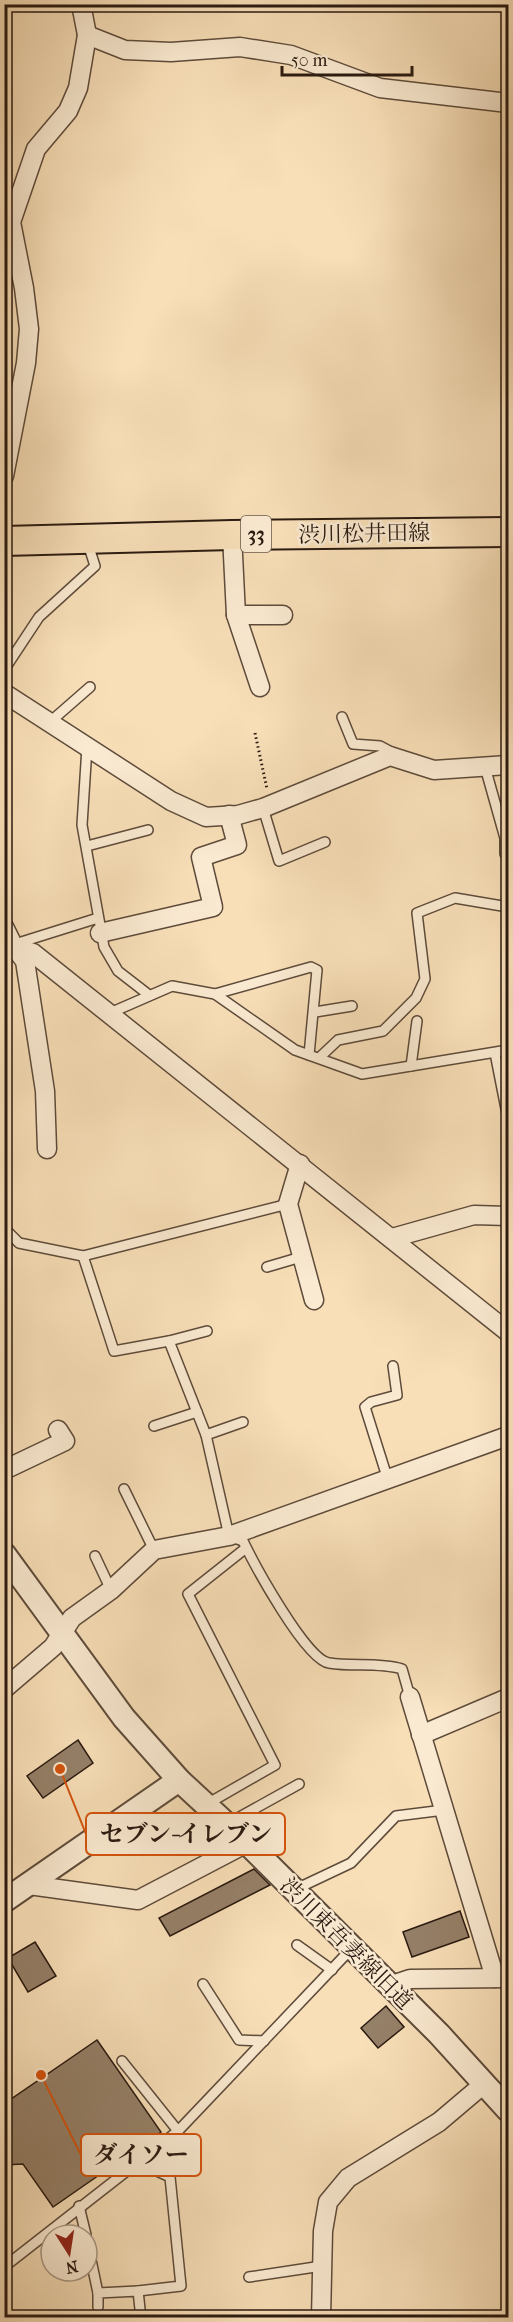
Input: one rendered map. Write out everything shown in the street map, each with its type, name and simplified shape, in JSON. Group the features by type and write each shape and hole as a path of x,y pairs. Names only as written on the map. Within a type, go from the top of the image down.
{"main road":[{"name":"渋川松井田線","path":"5,541 87,541 232,535 508,532"}],"street":[{"path":"4,476 26,363 29,329 24,288 11,222 36,149 68,111 78,88 87,35 81,4"},
{"path":"87,35 124,50 171,52 240,47 281,53 380,88 508,103"},
{"path":"232,535 236,615 260,687"},
{"path":"4,536 5,541"},
{"path":"236,615 283,615"},
{"path":"4,693 171,801 206,817 267,807 390,756 434,770 508,765"},
{"path":"99,926 213,907 201,857 237,844 228,815"},
{"path":"4,927 9,944 25,961 45,1091 47,1149"},
{"path":"9,944 33,953 508,1332"},
{"path":"300,1164 288,1204 314,1300"},
{"path":"392,1238 474,1215 508,1216"},
{"path":"4,1470 65,1441 58,1430"},
{"path":"4,1689 62,1635 72,1618 111,1590 154,1550 229,1536 508,1436"},
{"name":"渋川東吾妻線旧道","path":"4,1554 124,1718 179,1780 247,1843 352,1948 485,2083 508,2110"},
{"path":"389,1986 410,1979 502,1978 444,1810 410,1697"},
{"path":"421,1735 508,1698"},
{"path":"4,1901 179,1780"},
{"path":"29,1885 138,1900 247,1843"},
{"path":"321,2318 323,2231 328,2202 348,2178 439,2122 485,2083"}],"lane":[{"path":"4,670 39,617 95,566 87,541"},
{"path":"50,722 90,687"},
{"path":"342,717 353,744 380,746 410,762"},
{"path":"87,747 82,825 104,947 118,971 149,995"},
{"path":"485,767 505,838 505,854"},
{"path":"267,807 279,861 325,842"},
{"path":"87,846 148,830"},
{"path":"320,1058 338,1041 383,1031 416,998 425,979 417,913 455,898 508,907"},
{"path":"9,944 99,926"},
{"path":"215,994 311,967 317,970 315,1012 309,1055"},
{"path":"110,1013 172,986 215,994 295,1050 362,1074 508,1050"},
{"path":"315,1012 352,1006"},
{"path":"411,1066 417,1021"},
{"path":"495,1053 508,1119"},
{"path":"4,1228 19,1243 83,1256 288,1204"},
{"path":"83,1256 114,1351 207,1331"},
{"path":"267,1267 301,1257"},
{"path":"169,1341 206,1436 229,1536 243,1541 311,1654 326,1663 390,1665 402,1669 410,1697"},
{"path":"388,1479 364,1407 371,1402 397,1395 393,1366"},
{"path":"154,1426 197,1412"},
{"path":"206,1436 243,1422"},
{"path":"124,1489 154,1550"},
{"path":"205,1805 275,1765 188,1594 246,1548"},
{"path":"95,1556 111,1590"},
{"path":"227,1824 299,1784"},
{"path":"293,1890 351,1863 396,1816 444,1810"},
{"path":"4,1887 29,1885"},
{"path":"297,1945 332,1971"},
{"path":"4,2267 178,2131 352,1948"},
{"path":"203,1984 239,2040 264,2041"},
{"path":"122,2061 178,2131"},
{"path":"98,2293 181,2286 170,2177 137,2162"},
{"path":"80,2206 84,2223"},
{"path":"249,2277 322,2266"},
{"path":"96,2283 98,2307"},
{"path":"138,2291 141,2318"}],"path":[{"path":"255,733 267,807"}],"building":[{"path":"78,1740 93,1763 43,1798 27,1776"},
{"path":"254,1869 270,1885 170,1936 159,1918"},
{"path":"460,1911 469,1937 412,1957 403,1932"},
{"path":"35,1942 56,1976 28,1992 8,1958"},
{"path":"386,2006 404,2027 378,2048 361,2028"},
{"path":"97,2040 161,2132 53,2207 23,2164 4,2165 4,2104"}],"place":[{"name":"セブン-イレブン","path":"60,1769"},
{"name":"ダイソー","path":"41,2075"}]}
